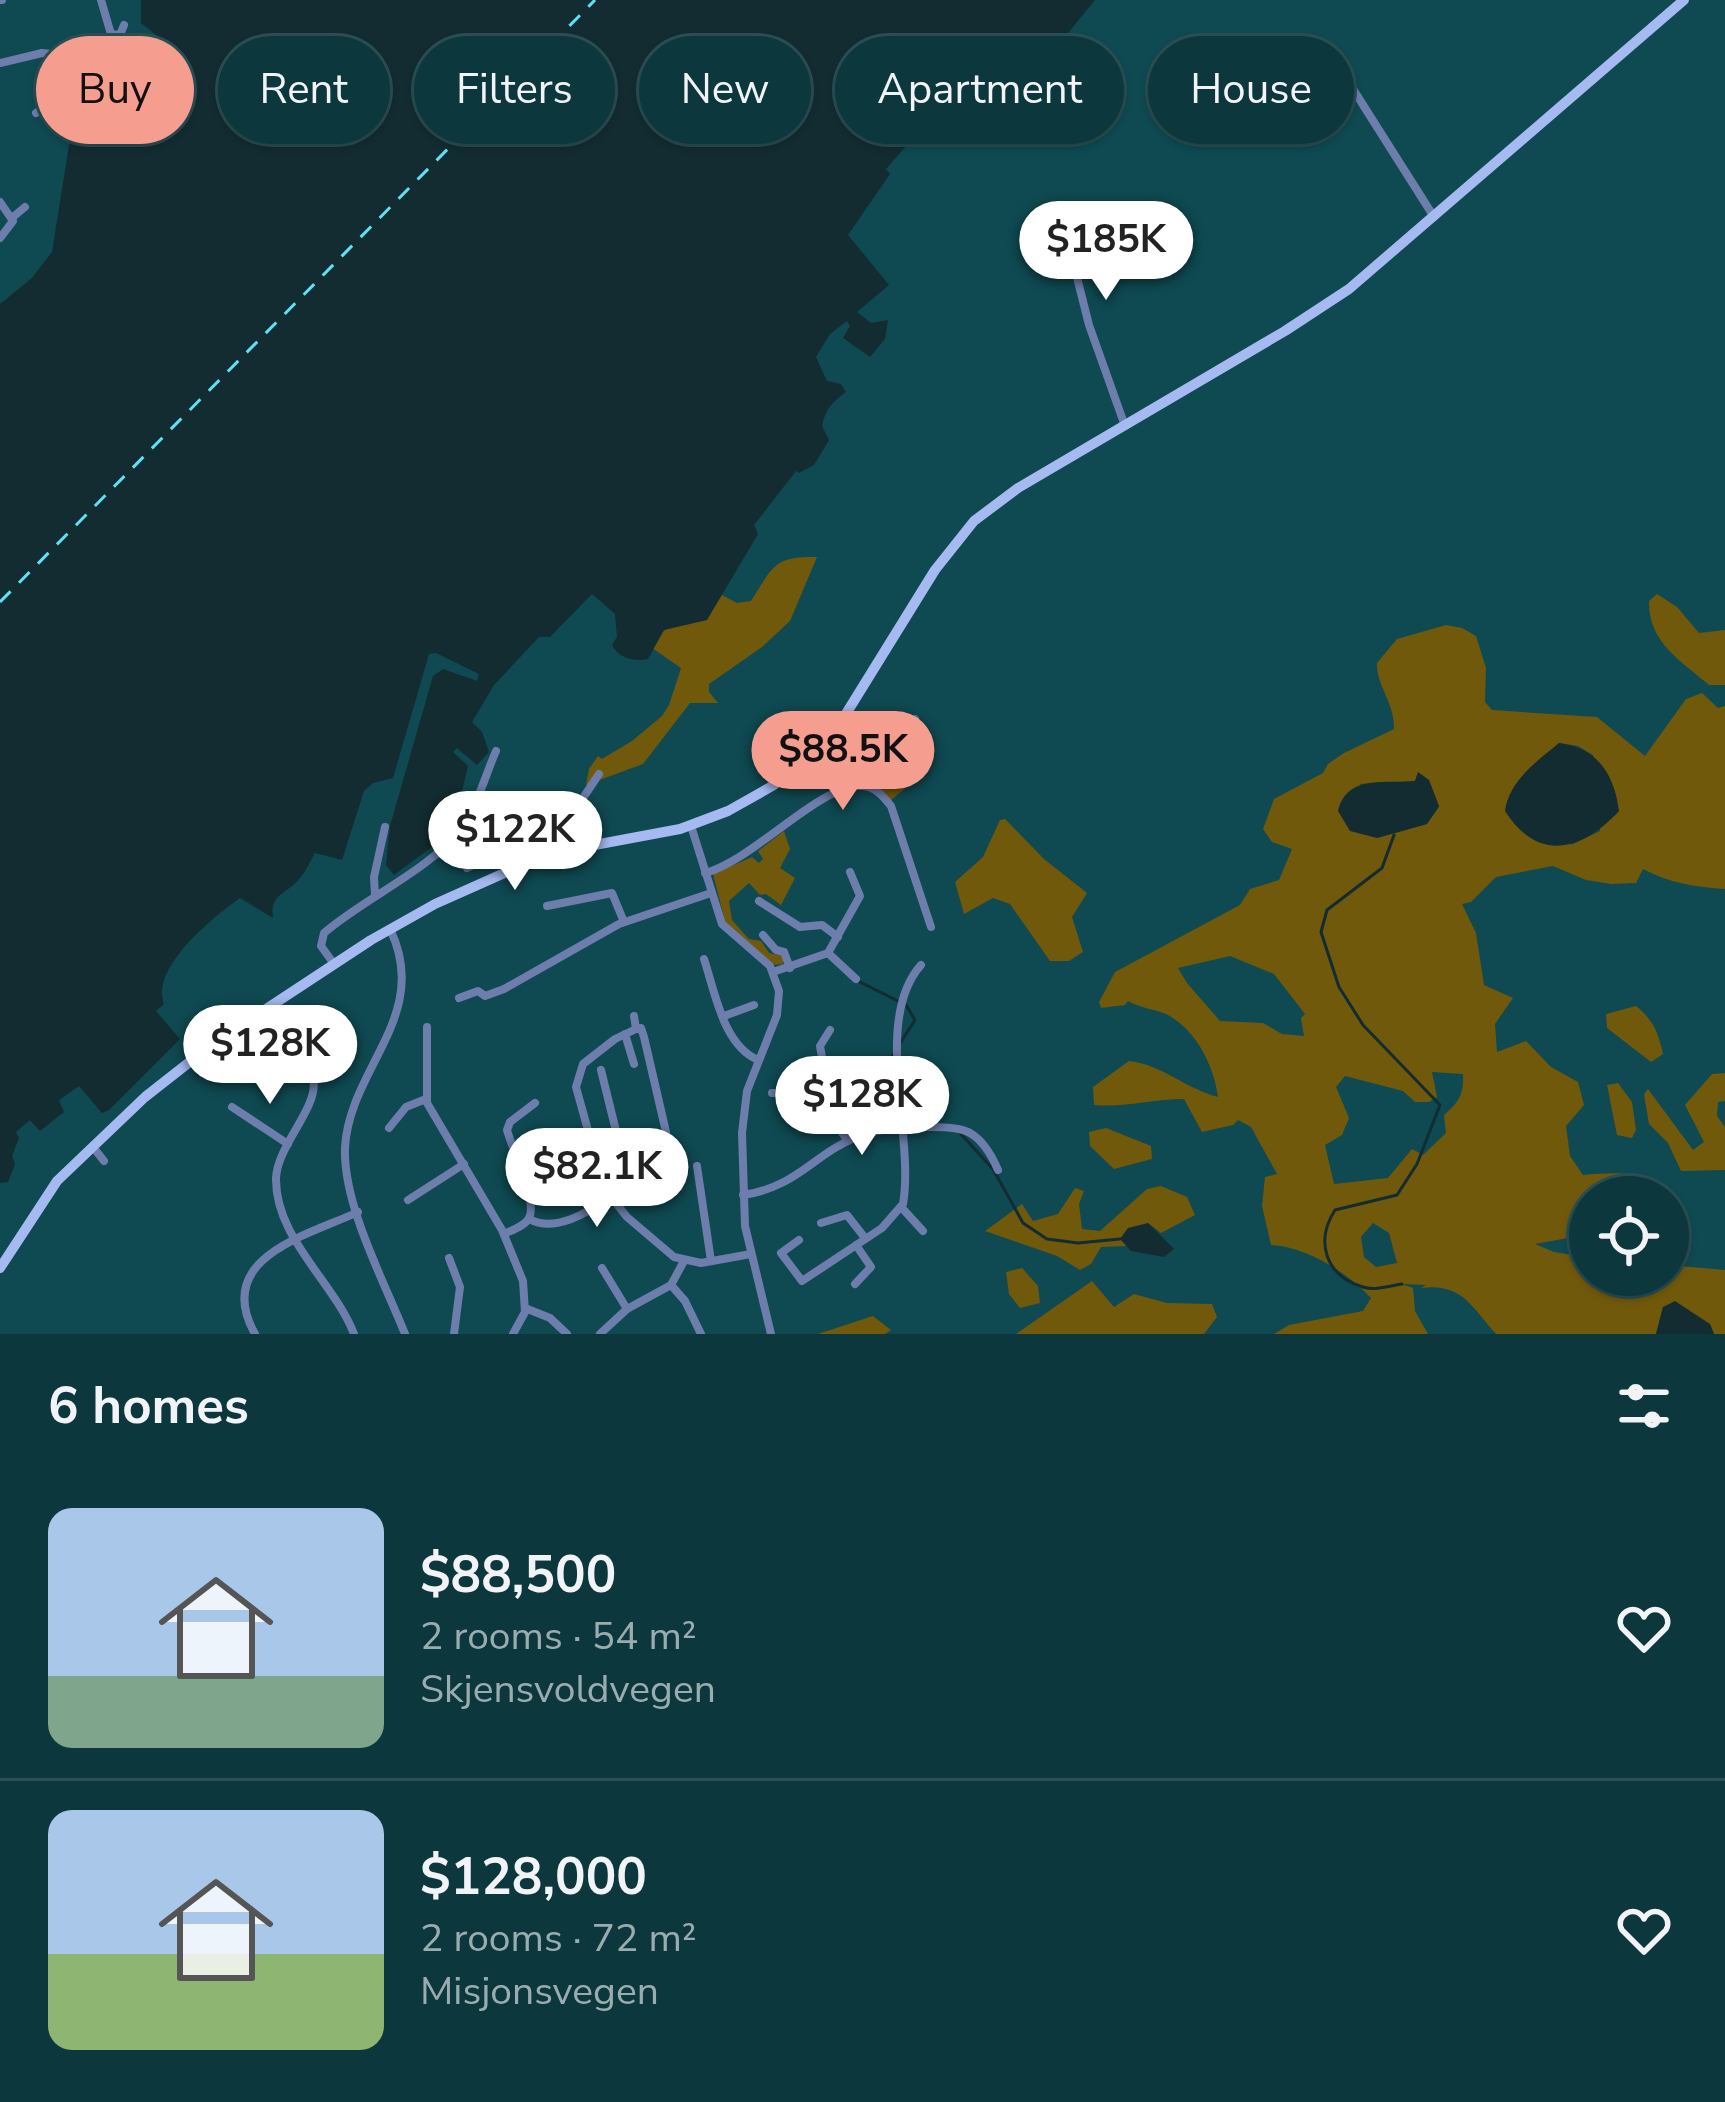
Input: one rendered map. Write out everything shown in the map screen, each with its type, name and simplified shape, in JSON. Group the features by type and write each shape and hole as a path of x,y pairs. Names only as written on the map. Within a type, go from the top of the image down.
{"main road":[{"path":"0,1268 42,1198 92,1146 184,1065 390,928 496,875 584,847 691,826 760,794 827,737 866,686 946,554 974,521 1018,488 1315,312 1435,218 1684,0"}],"street":[{"path":"100,0 111,34 120,35 124,25"},
{"path":"0,63 36,56"},
{"path":"1354,91 1435,218"},
{"path":"0,202 13,217"},
{"path":"0,238 25,207"},
{"path":"1045,208 1067,238 1089,326 1125,426"},
{"path":"864,786 915,719"},
{"path":"334,964 321,946 323,933 436,854 461,829 496,751"},
{"path":"467,868 500,853 556,813 577,807 599,774"},
{"path":"705,873 742,858 840,789 864,786 877,790 891,806 931,927"},
{"path":"577,807 584,847"},
{"path":"691,826 728,933 773,972 779,1005 742,1118 743,1195 751,1254 771,1334"},
{"path":"375,896 374,877 385,827"},
{"path":"773,972 828,953 860,896 850,872"},
{"path":"547,906 612,893 624,922"},
{"path":"459,998 478,991 485,996 522,981 624,922 711,893"},
{"path":"759,901 800,927 822,925 838,937"},
{"path":"390,928 403,965 402,994 352,1112 346,1139 347,1174 405,1334"},
{"path":"764,935 776,950 784,952 790,968"},
{"path":"828,953 856,979"},
{"path":"704,959 737,1045 758,1060"},
{"path":"799,1240 781,1253 800,1281 882,1228 902,1208 906,1190 900,1012 910,981 922,965"},
{"path":"724,1016 754,1005"},
{"path":"634,1016 636,1029"},
{"path":"427,1027 426,1099 504,1234 524,1281 525,1308 514,1334"},
{"path":"666,1132 644,1037 641,1028 636,1029 596,1052 579,1072 576,1096 610,1197 654,1244 684,1261 751,1254"},
{"path":"815,1102 825,1076 820,1046 830,1030"},
{"path":"625,1034 634,1064"},
{"path":"312,1073 334,1057 336,1049 329,1037"},
{"path":"273,1052 298,1060 312,1073"},
{"path":"601,1070 617,1135"},
{"path":"312,1073 308,1109 276,1172 276,1184 296,1240 343,1306 353,1332"},
{"path":"772,1093 787,1092 815,1102 848,1141"},
{"path":"389,1128 406,1107 426,1099"},
{"path":"529,1219 530,1200 508,1130 510,1122 535,1103"},
{"path":"232,1107 288,1144"},
{"path":"743,1195 790,1181 848,1141 868,1133 950,1128 969,1132 981,1141 998,1170"},
{"path":"589,1142 617,1135 638,1140"},
{"path":"92,1146 104,1161"},
{"path":"408,1200 464,1164"},
{"path":"697,1166 711,1261"},
{"path":"529,1219 542,1224 564,1221 610,1197"},
{"path":"902,1208 923,1231"},
{"path":"255,1334 247,1312 252,1272 269,1253 358,1212"},
{"path":"821,1223 847,1215 865,1238"},
{"path":"504,1234 529,1219"},
{"path":"855,1284 871,1267 856,1245"},
{"path":"449,1258 460,1288 454,1334"},
{"path":"600,1334 623,1313 670,1285 684,1261"},
{"path":"602,1268 623,1313 621,1329"},
{"path":"670,1285 685,1301 701,1334"},
{"path":"525,1308 550,1318 567,1334"}],"shaded area":[{"path":"817,557 790,621 709,684 718,703 690,703 643,764 586,785 598,756 602,759 632,741 669,705 681,668 652,648 661,634 674,626 707,620 720,594 737,603 751,601 770,572 783,562"},
{"path":"1657,594 1677,607 1699,633 1725,630 1725,685 1709,685 1660,639 1649,601"},
{"path":"1446,625 1462,628 1476,636 1486,668 1485,702 1492,710 1597,717 1645,756 1686,699 1702,693 1718,708 1725,706 1725,889 1682,883 1643,869 1636,883 1611,884 1553,866 1496,877 1471,902 1462,904 1476,933 1484,985 1513,998 1495,1024 1497,1052 1526,1041 1551,1067 1578,1082 1584,1105 1566,1126 1570,1156 1583,1175 1637,1176 1569,1176 1569,1238 1535,1244 1569,1254 1569,1296 1689,1296 1689,1267 1725,1270 1725,1334 1714,1334 1710,1324 1663,1307 1656,1334 1496,1334 1456,1293 1402,1284 1413,1288 1415,1311 1428,1334 1274,1334 1289,1325 1363,1311 1371,1298 1325,1262 1271,1245 1262,1206 1265,1177 1277,1174 1251,1127 1238,1120 1202,1132 1184,1099 1094,1105 1093,1087 1129,1061 1218,1097 1202,1050 1177,1021 1128,1001 1101,1008 1099,1002 1115,972 1240,905 1250,889 1279,880 1292,849 1272,842 1263,829 1274,799 1323,773 1344,753 1394,729 1377,663 1397,639","holes":["1559,743 1593,755 1600,831 1571,845 1540,762","1418,773 1429,780 1439,807 1427,824 1377,838 1360,784 1415,781","1230,956 1274,974 1305,1014 1301,1018 1304,1036 1282,1034 1263,1023 1220,1021 1178,968","1432,1072 1463,1074 1460,1097 1444,1115 1446,1133 1423,1155 1412,1149 1388,1178 1334,1184 1325,1145 1342,1135 1349,1118 1336,1087 1345,1076 1403,1091 1415,1102 1437,1097","1373,1223 1389,1233 1397,1263 1376,1267 1364,1257 1361,1237"]},
{"path":"895,749 908,786 891,800 871,781"},
{"path":"1005,819 1087,893 1072,917 1083,952 1069,961 1050,961 1010,904 993,898 964,914 955,882 983,857 1000,820"},
{"path":"784,831 790,849 780,868 795,878 781,905 760,895 749,883 729,901 732,920 749,939 783,956 783,964 775,965 726,925 713,874 752,857 759,863 763,859 758,851"},
{"path":"1636,1006 1651,1022 1661,1046 1663,1054 1651,1062 1607,1028 1606,1014"},
{"path":"1725,1073 1725,1101 1718,1102 1717,1116 1725,1127 1725,1170 1681,1171 1668,1143 1649,1124 1644,1094 1648,1089 1693,1150 1704,1142 1685,1105 1712,1074"},
{"path":"1618,1083 1632,1102 1636,1130 1632,1138 1617,1135 1607,1085"},
{"path":"1106,1128 1151,1146 1152,1159 1114,1169 1090,1146 1089,1132"},
{"path":"1161,1186 1187,1197 1195,1215 1161,1233 1148,1223 1127,1246 1101,1247 1091,1264 1080,1270 1057,1256 985,1231 1022,1204 1033,1221 1058,1214 1075,1188 1084,1191 1079,1204 1082,1229 1100,1231 1147,1189"},
{"path":"1022,1268 1038,1286 1040,1303 1020,1308 1009,1294 1006,1272"},
{"path":"1092,1281 1114,1307 1134,1294 1167,1303 1212,1304 1217,1317 1204,1334 1016,1334"},
{"path":"873,1316 891,1330 885,1334 818,1334"}],"water":[{"path":"141,0 1095,0 1066,36 835,36 835,144 908,144 886,169 890,174 848,235 889,285 857,312 871,323 888,320 885,339 870,357 843,338 850,326 847,321 830,334 816,357 827,381 841,384 846,392 825,415 822,426 829,440 814,465 796,471 754,525 758,534 707,620 664,630 648,659 632,659 612,645 617,637 615,614 592,594 550,637 539,637 494,685 472,722 482,732 489,752 477,765 457,748 453,752 468,766 452,832 394,875 386,865 390,826 433,676 443,669 477,681 479,674 429,654 393,778 373,783 364,791 342,860 315,853 301,876 276,899 273,918 240,898 200,930 166,975 164,1004 156,1011 180,1039 109,1110 102,1113 79,1086 59,1100 64,1112 40,1131 30,1120 16,1132 15,1164 8,1182 0,1183 0,304 32,278 52,252 69,145 194,144 194,36 158,36 141,23"},
{"path":"1559,743 1584,750 1601,765 1613,785 1619,811 1590,835 1560,846 1532,839 1505,811 1518,781"},
{"path":"1418,772 1429,780 1439,806 1427,824 1377,838 1350,831 1338,811 1350,791 1369,783 1415,781"},
{"path":"1148,1223 1174,1249 1164,1257 1131,1251 1120,1239 1128,1228"},
{"path":"1675,1301 1710,1324 1714,1334 1656,1334 1663,1307"}],"waterway":[{"path":"1394,835 1382,868 1327,910 1321,932 1339,987 1363,1025 1440,1105 1417,1164 1397,1195 1335,1210 1325,1245 1332,1266 1350,1282 1372,1288 1402,1284"},
{"path":"860,982 906,1005 915,1020 899,1045"},
{"path":"893,1070 888,1063 894,1053"},
{"path":"959,1132 993,1169 1023,1223 1047,1239 1078,1243 1120,1239"}],"ferry route":[{"path":"0,602 595,0"}]}
